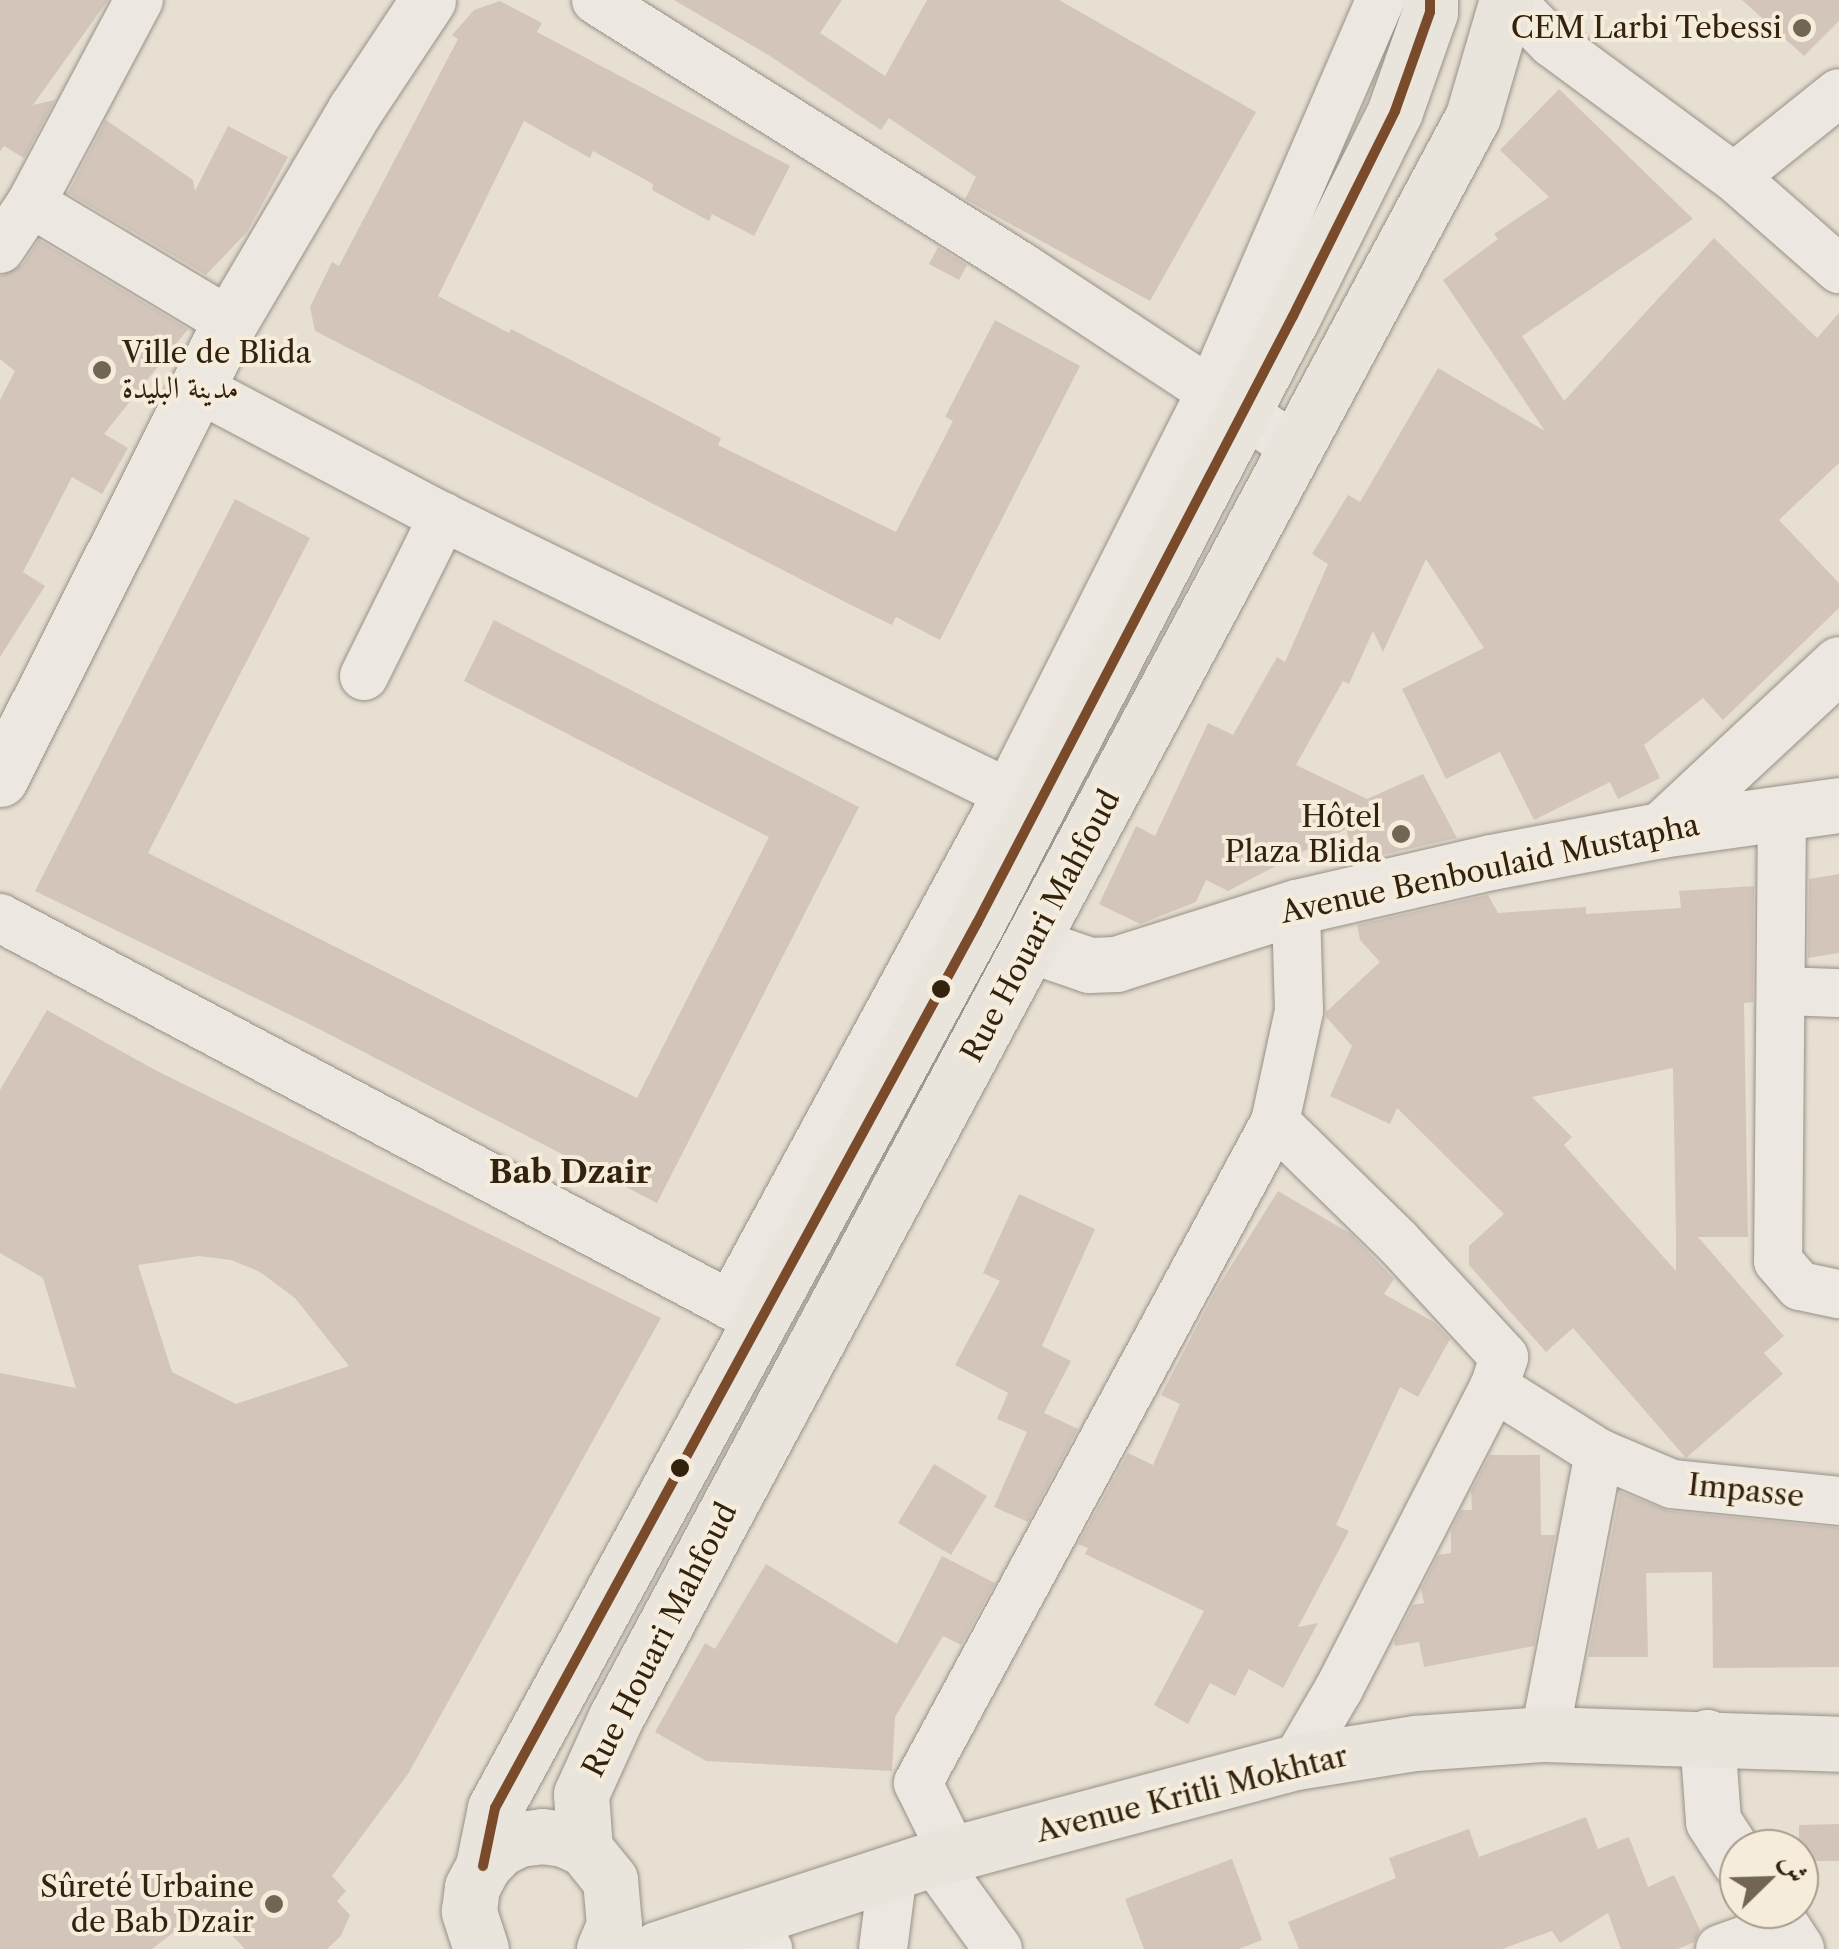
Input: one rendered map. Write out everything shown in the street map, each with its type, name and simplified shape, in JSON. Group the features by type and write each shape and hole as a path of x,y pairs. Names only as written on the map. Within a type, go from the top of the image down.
{"main road":[{"name":"Rue Houari Mahfoud","path":"470,1919 496,1808 745,1313 961,916 1228,399 1394,111 1430,12 1430,0"},
{"name":"Rue Houari Mahfoud","path":"604,1949 614,1925 581,1794 615,1719 1473,116 1508,0"},
{"name":"Avenue Kritli Mokhtar","path":"781,1926 927,1862 1296,1762 1415,1743 1545,1734 1839,1744"},
{"path":"470,1919 499,1850 519,1839 564,1839 654,1905 781,1926"},
{"path":"680,1942 781,1926"}],"street":[{"path":"0,249 31,203 139,0"},
{"path":"0,780 230,322 355,110 428,0"},
{"path":"596,0 1228,399 1296,448"},
{"path":"1032,945 961,916 1008,793 1228,399 1380,0"},
{"path":"1508,0 1552,43 1734,177 1839,269"},
{"path":"1734,177 1839,92"},
{"path":"31,203 230,322"},
{"path":"196,387 443,517 1008,793"},
{"path":"364,676 443,517"},
{"path":"1661,830 1839,664"},
{"name":"Avenue Benboulaid Mustapha","path":"1032,945 1090,965 1116,964 1296,907 1661,830 1839,805"},
{"path":"1782,810 1784,991 1778,1261 1800,1286 1839,1294"},
{"path":"998,1949 927,1862 918,1783 1275,1122 1299,1011 1296,907"},
{"path":"0,918 745,1313"},
{"path":"1784,991 1839,993"},
{"path":"1275,1122 1398,1241 1504,1357 1494,1387 1338,1690 1296,1762"},
{"name":"Impasse","path":"1494,1387 1599,1454 1672,1484 1839,1501"},
{"path":"1545,1734 1599,1454"},
{"path":"1707,1737 1712,1821 1719,1831"},
{"path":"883,1949 927,1862"},
{"path":"1720,1949 1780,1929"}],"building":[{"path":"0,0 108,0 33,105 55,100 24,158 4,146 0,151"},
{"path":"674,0 842,0 820,33 885,76 927,0 1059,0 1256,112 1150,301 965,199 976,177 889,118 881,130 770,56"},
{"name":"CEM Larbi Tebessi","path":"1742,0 1839,0 1839,21 1804,56"},
{"path":"500,1 542,23 537,32 790,166 754,236 712,214 709,221 593,151 590,158 524,121 438,296 509,333 511,329 721,438 718,445 896,532 953,421 945,417 995,320 1080,366 940,640 896,617 892,625 857,608 315,331 310,307 332,262 339,266 458,39 452,35 474,10"},
{"path":"1559,89 1693,219 1522,336 1564,401 1714,238 1817,338 1839,313 1839,463 1779,520 1839,583 1839,608 1723,720 1703,698 1644,745 1660,778 1618,799 1610,782 1534,820 1500,752 1446,779 1402,689 1484,648 1426,559 1383,652 1373,631 1349,684 1343,681 1296,765 1367,799 1423,774 1457,838 1356,861 1346,829 1228,891 1206,880 1196,902 1140,924 1099,904 1136,826 1155,836 1208,723 1233,735 1277,657 1285,662 1328,564 1312,554 1348,495 1360,502 1438,368 1545,431 1443,280 1498,239 1494,234 1549,197 1500,150"},
{"path":"106,120 193,180 195,191 228,126 288,157 247,232 206,275 68,193"},
{"path":"39,240 188,329 104,434 128,448 102,494 72,477 23,572 45,586 0,657 0,400 15,371 0,359 0,276 22,265"},
{"path":"938,247 967,265 959,280 929,264"},
{"path":"235,499 310,538 148,853 637,1098 769,837 464,681 494,620 859,807 657,1203 313,1026 35,891"},
{"path":"1839,874 1839,953 1808,958 1809,879"},
{"path":"1754,886 1753,1002 1744,1003 1748,1237 1698,1237 1784,1336 1764,1353 1783,1374 1686,1458 1573,1328 1546,1352 1469,1265 1469,1246 1504,1214 1397,1108 1390,1124 1330,1096 1352,1046 1326,1017 1326,1012 1380,962 1360,940 1357,925 1488,895 1498,913 1586,907 1586,914 1681,908 1679,891","holes":["1673,1068 1676,1271 1564,1145 1572,1137 1532,1097"]},
{"path":"47,1010 157,1071 661,1318 408,1774 332,1876 346,1891 337,1901 350,1915 341,1936 327,1949 245,1949 205,1908 152,1949 0,1949 0,1373 76,1388 43,1278 0,1253 0,1090","holes":["199,1256 231,1260 260,1272 295,1298 349,1366 236,1404 172,1372 138,1265"]},
{"path":"1278,1191 1351,1234 1394,1279 1384,1294 1434,1322 1450,1339 1418,1397 1400,1387 1336,1525 1349,1531 1298,1627 1318,1623 1283,1688 1249,1669 1235,1696 1210,1683 1188,1724 1154,1705 1204,1611 1085,1554 1088,1548 1078,1544 1128,1453 1153,1465 1180,1404 1161,1395 1216,1290"},
{"path":"1019,1194 1095,1229 1042,1346 1071,1361 1044,1413 1078,1429 1028,1522 994,1507 1027,1432 997,1419 1008,1393 955,1365 1000,1281 983,1273"},
{"path":"1490,1455 1540,1455 1541,1535 1555,1535 1534,1646 1424,1667 1419,1642 1395,1646 1394,1641 1413,1605 1424,1603 1421,1589 1438,1555 1451,1553 1451,1531 1461,1510 1472,1510 1471,1491"},
{"path":"934,1464 987,1496 951,1555 898,1523"},
{"path":"1620,1492 1669,1511 1839,1528 1839,1667 1713,1668 1712,1572 1646,1573 1648,1657 1588,1657"},
{"path":"942,1556 995,1583 961,1645 943,1636 895,1717 892,1771 706,1761 655,1732 705,1643 715,1649 766,1564 897,1644"},
{"path":"1586,1817 1598,1849 1629,1837 1648,1887 1674,1875 1700,1930 1694,1942 1678,1949 1621,1949 1608,1913 1560,1943 1552,1931 1502,1949 1299,1949 1288,1922 1396,1878 1389,1858 1469,1829 1479,1857"},
{"path":"1839,1824 1839,1861 1819,1861 1819,1829 1799,1829 1799,1825"},
{"path":"1232,1859 1262,1940 1239,1949 1144,1949 1125,1899"}],"transit line":[{"path":"483,1866 495,1808 977,923 1293,316 1395,111 1430,12 1430,0"}],"place":[{"name":"CEM Larbi Tebessi","path":"1802,28"},
{"name":"Ville de Blida مدينة البليدة","path":"102,370"},
{"name":"Hôtel Plaza Blida","path":"1401,834"},
{"name":"Sûreté Urbaine de Bab Dzair","path":"274,1904"}],"district":[{"name":"Bab Dzair","path":"570,1172"}]}
